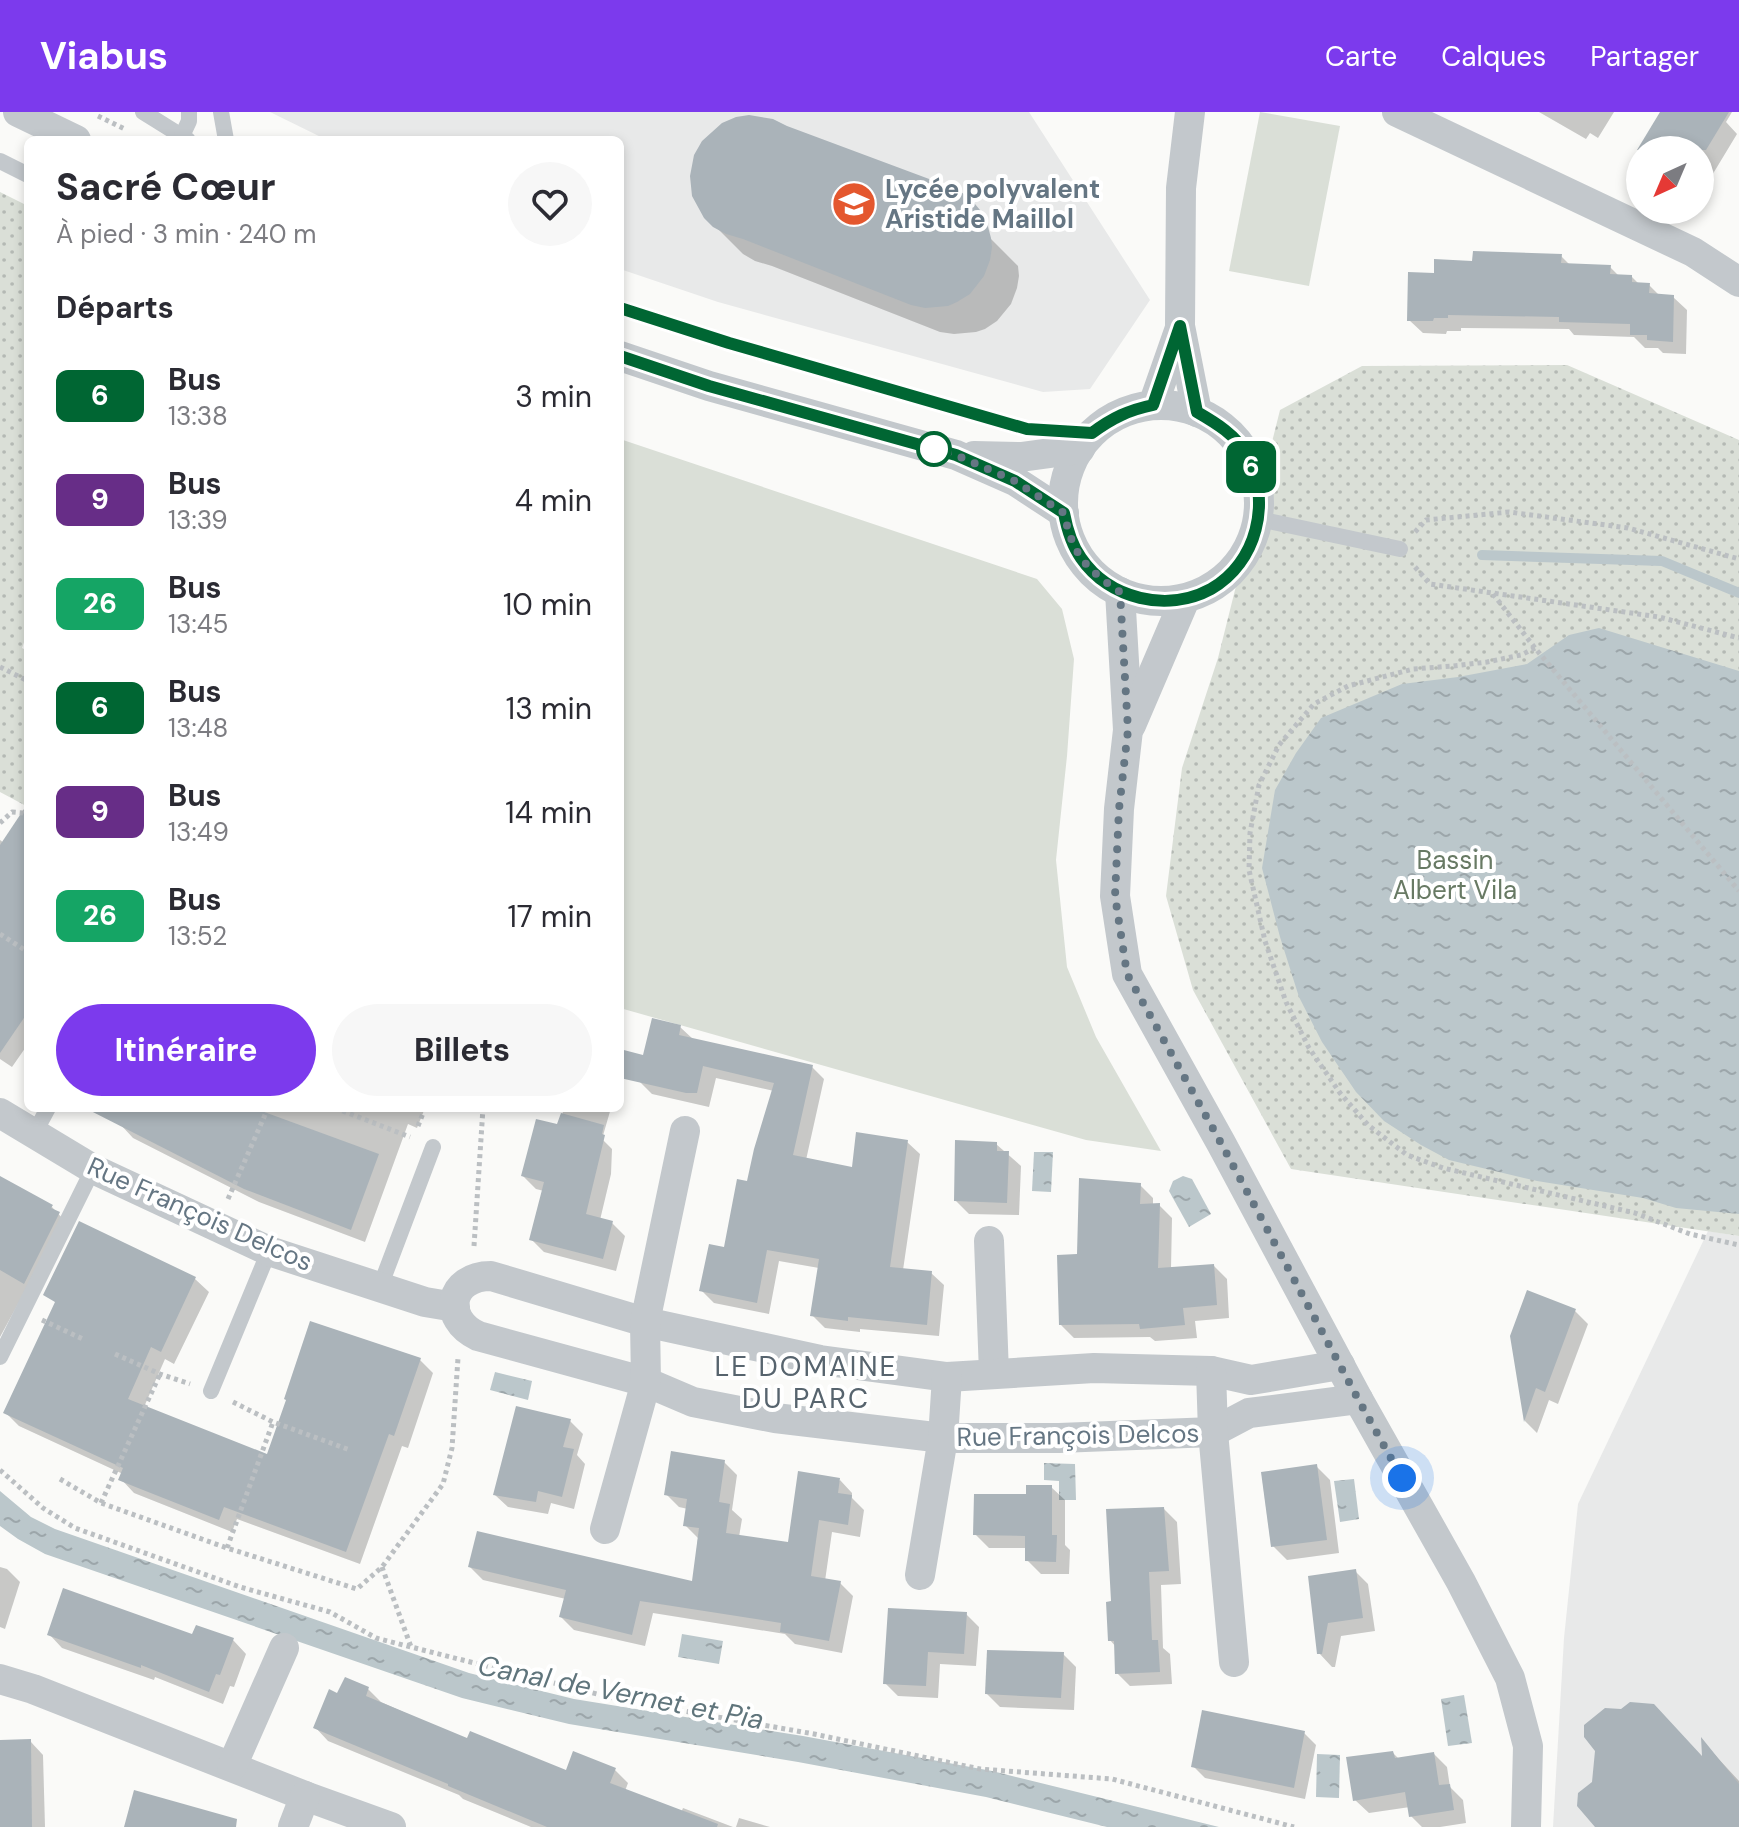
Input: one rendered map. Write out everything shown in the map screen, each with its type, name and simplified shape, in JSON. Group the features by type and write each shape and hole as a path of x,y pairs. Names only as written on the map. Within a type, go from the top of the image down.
{"street":[{"path":"18,112 68,136"},
{"path":"1190,112 1181,188 1180,326 1197,412"},
{"path":"1412,115 1693,252 1739,282"},
{"path":"1153,405 1180,326"},
{"path":"624,357 709,386 956,455 1015,481 1064,513"},
{"path":"1153,405 1176,406 1197,412 1226,429 1247,455 1258,486 1259,519 1250,547 1234,570 1212,588 1185,599 1152,601 1120,592 1094,574 1079,556 1069,536 1064,513 1066,479 1086,441 1111,419 1153,405"},
{"path":"956,455 1021,457 1086,441"},
{"path":"1120,592 1128,730 1119,809 1115,896 1127,974 1461,1582 1510,1678 1528,1746 1526,1827"},
{"path":"1128,730 1185,599"},
{"name":"Rue François Delcos","path":"0,1113 41,1121 93,1169 269,1251 425,1302 458,1316 467,1331 478,1336 646,1382 693,1402 775,1418 943,1438 1059,1438 1213,1432 1249,1413 1358,1399"},
{"path":"605,1529 646,1382 645,1322 685,1131"},
{"path":"989,1241 994,1373"},
{"path":"458,1316 455,1300 459,1289 472,1279 491,1276 645,1322 820,1360 947,1377 1094,1368 1211,1371 1251,1380 1340,1365"},
{"name":"Rue François Delcos","path":"1211,1371 1213,1432 1234,1662"},
{"name":"Rue François Delcos","path":"920,1575 943,1438 947,1377"},
{"path":"232,1766 284,1648"},
{"path":"0,1679 391,1827"},
{"path":"293,1827 305,1796"}],"lane":[{"path":"143,112 182,136"},
{"path":"185,136 189,112"},
{"path":"221,112 225,136"},
{"path":"0,161 24,173"},
{"path":"624,309 729,343 1027,429 1086,441"},
{"path":"1259,519 1400,549"},
{"path":"380,1287 433,1147"},
{"path":"0,1357 93,1169"},
{"path":"211,1391 269,1251"}],"path":[{"path":"89,112 135,134"},
{"path":"1739,559 1628,528 1509,512 1426,520 1400,549 1430,584 1659,617 1739,638"},
{"path":"1493,594 1739,891"},
{"path":"1535,648 1521,655 1487,662 1413,669 1348,686 1314,704 1279,745 1259,785 1250,833 1249,870 1265,941 1286,1002 1309,1048 1340,1093 1368,1125 1407,1155 1443,1168 1635,1213 1690,1234 1739,1245"},
{"path":"0,667 24,679"},
{"path":"0,823 12,812 24,814"},
{"path":"0,934 24,949"},
{"path":"216,1226 266,1112"},
{"path":"345,1112 433,1147"},
{"path":"472,1279 483,1112"},
{"path":"23,1311 85,1340"},
{"path":"60,1479 101,1503 227,1548 357,1589 382,1567 443,1484 452,1448 458,1316"},
{"path":"101,1503 160,1374"},
{"path":"227,1548 273,1422"},
{"path":"0,1470 43,1508 75,1528 240,1587 330,1612 376,1638 621,1700 814,1734 980,1769 1112,1779 1294,1827"},
{"path":"382,1567 411,1647"}],"shaded area":[{"name":"Lycée polyvalent Aristide Maillol","path":"270,112 1029,112 1150,300 1090,389 1043,392 718,302 624,270 624,136 319,136"},
{"path":"1708,1231 1739,1236 1739,1827 1553,1827 1564,1638 1578,1504"}],"green space":[{"path":"1260,112 1340,126 1309,286 1229,271"},
{"path":"0,192 24,204 24,805 0,792"},
{"name":"Bassin Albert Vila","path":"1567,365 1739,440 1739,1236 1291,1169 1193,990 1166,896 1182,768 1218,658 1280,410 1362,366"},
{"path":"624,440 1037,579 1062,609 1074,659 1056,860 1067,967 1096,1037 1161,1151 1086,1140 624,1009"}],"water":[{"path":"1599,628 1739,671 1739,1214 1676,1208 1643,1198 1537,1181 1449,1160 1384,1121 1356,1092 1322,1042 1299,997 1262,868 1275,790 1321,718 1402,684 1527,664 1569,635"},
{"path":"1034,1152 1053,1152 1051,1192 1032,1191"},
{"path":"1183,1176 1192,1179 1211,1214 1189,1227 1169,1191 1173,1181"},
{"path":"495,1372 532,1381 528,1400 490,1390"},
{"path":"1044,1463 1075,1464 1076,1500 1059,1500 1059,1481 1044,1480"},
{"path":"1354,1479 1359,1519 1340,1522 1334,1481"},
{"name":"Canal de Vernet et Pia","path":"0,1491 31,1517 55,1529 469,1673 574,1699 803,1736 992,1771 1219,1827 1107,1827 986,1797 569,1724 462,1698 45,1554 0,1526"},
{"path":"682,1634 723,1641 719,1664 678,1657"},
{"path":"1464,1695 1472,1743 1448,1746 1441,1699"},
{"path":"1317,1754 1340,1755 1339,1798 1316,1797"}],"building":[{"path":"1660,112 1729,112 1714,137 1645,136"},
{"path":"749,115 773,119 956,189 970,198 987,223 991,238 990,260 984,276 970,294 957,302 925,308 713,227 704,218 692,196 690,176 694,155 702,141 722,123"},
{"path":"1473,251 1562,254 1561,263 1611,265 1610,274 1632,275 1632,282 1650,283 1649,293 1674,295 1673,342 1647,340 1647,335 1630,335 1630,324 1559,322 1559,317 1448,315 1448,318 1434,318 1433,321 1407,321 1408,272 1434,273 1434,259 1472,261"},
{"path":"24,809 24,1018 0,1053 0,845"},
{"path":"652,1018 681,1025 679,1035 813,1065 793,1155 852,1167 856,1132 908,1140 890,1267 932,1271 927,1325 810,1316 819,1259 767,1250 757,1303 699,1291 709,1244 724,1247 737,1179 747,1181 774,1083 703,1066 697,1093 624,1079 624,1050 643,1055"},
{"path":"93,1112 264,1112 379,1154 351,1230 244,1189"},
{"path":"561,1113 604,1125 602,1134 605,1135 586,1214 613,1221 603,1259 529,1240 544,1182 521,1176 536,1119 557,1124"},
{"path":"955,1140 997,1142 997,1151 1009,1151 1007,1203 954,1201"},
{"path":"0,1176 53,1205 51,1208 60,1212 24,1284 0,1270"},
{"path":"1079,1178 1141,1183 1140,1204 1160,1203 1158,1268 1214,1264 1217,1305 1183,1308 1185,1325 1140,1329 1139,1324 1059,1325 1057,1255 1077,1254"},
{"path":"79,1221 196,1277 161,1352 151,1347 128,1399 267,1454 310,1321 421,1358 394,1436 389,1434 346,1552 224,1507 219,1520 118,1480 123,1468 3,1413 55,1302 43,1295"},
{"path":"1527,1290 1576,1309 1545,1392 1536,1388 1524,1422 1510,1336"},
{"path":"516,1406 571,1419 563,1447 574,1449 562,1497 538,1491 536,1502 493,1495"},
{"path":"671,1451 725,1460 719,1502 730,1504 726,1533 788,1542 798,1471 840,1478 838,1493 852,1495 848,1525 819,1520 811,1576 841,1581 829,1641 780,1632 781,1623 640,1601 632,1635 559,1617 566,1590 468,1567 477,1531 692,1581 699,1528 683,1526 687,1499 664,1495"},
{"path":"1317,1464 1327,1540 1271,1547 1261,1472"},
{"path":"1026,1485 1052,1485 1052,1535 1057,1535 1056,1562 1025,1561 1025,1536 973,1535 974,1494 1026,1494"},
{"path":"1164,1507 1169,1571 1149,1572 1152,1640 1158,1640 1160,1672 1115,1674 1114,1641 1108,1641 1106,1602 1111,1601 1106,1509"},
{"path":"1356,1569 1363,1618 1328,1623 1322,1654 1317,1654 1308,1576"},
{"path":"63,1588 192,1634 196,1625 234,1638 220,1675 216,1674 209,1692 141,1665 141,1668 47,1635"},
{"path":"888,1608 967,1612 964,1654 928,1652 926,1686 883,1684"},
{"path":"987,1650 1064,1652 1061,1698 985,1694"},
{"path":"345,1677 369,1687 366,1696 467,1738 470,1731 566,1770 573,1751 616,1768 610,1783 718,1824 717,1827 547,1827 313,1728 329,1689 337,1693"},
{"path":"1630,1702 1654,1704 1702,1756 1701,1737 1739,1784 1739,1827 1595,1827 1577,1806 1578,1793 1592,1782 1595,1751 1584,1737 1584,1725 1605,1708 1621,1709"},
{"path":"1202,1710 1305,1731 1294,1788 1191,1767"},
{"path":"31,1739 32,1827 0,1827 0,1740"},
{"path":"1393,1751 1395,1758 1434,1752 1439,1785 1450,1784 1454,1810 1409,1817 1405,1792 1353,1801 1346,1757"},
{"path":"134,1790 237,1819 236,1827 124,1827"}],"waterway":[{"path":"1482,555 1662,561 1739,593"}],"bus line":[{"name":"6","path":"624,309 729,343 1027,429 1092,433 1111,419 1153,405 1180,326 1197,412 1226,429 1247,455 1258,486 1259,519 1250,547 1234,570 1212,588 1185,599 1152,601 1120,592 1094,574 1079,556 1069,536 1064,513 1015,481 956,455 709,386 624,357"}],"place":[{"name":"Lycée polyvalent Aristide Maillol","path":"854,204"}],"district":[{"name":"LE DOMAINE DU PARC","path":"806,1382"}],"route":[{"path":"934,449 956,455 1015,481 1064,513 1069,536 1079,556 1094,574 1120,592 1128,730 1119,809 1115,896 1127,974 1402,1478"}]}
